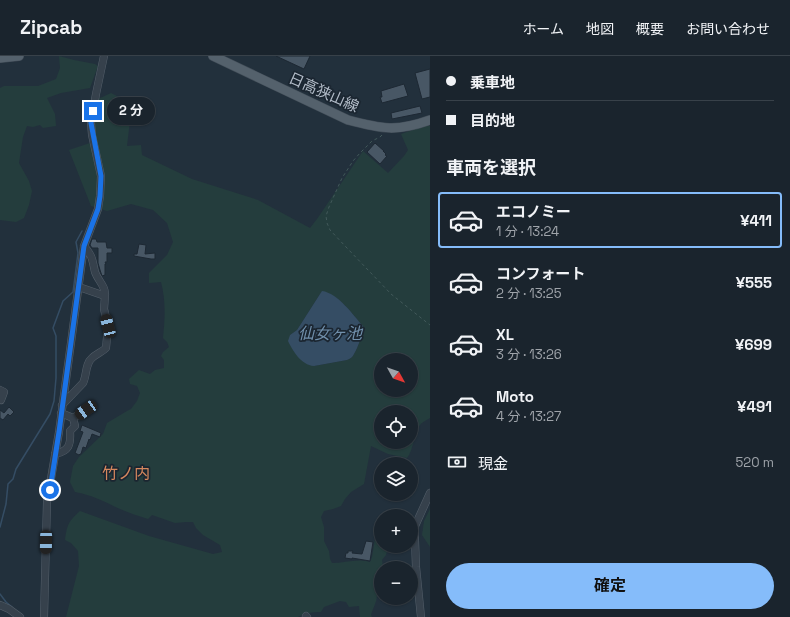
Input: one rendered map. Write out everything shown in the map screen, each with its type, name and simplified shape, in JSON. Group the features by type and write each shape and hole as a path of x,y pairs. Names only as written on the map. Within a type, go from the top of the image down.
{"main road":[{"path":"0,58 19,56"},
{"name":"日高狭山線","path":"213,56 348,120 383,128 402,128 430,120"}],"street":[{"path":"44,617 47,502 84,246 98,209 100,196 101,176 91,123 104,56"},
{"path":"61,409 83,383 86,371 92,358 106,348 108,326 104,309 104,286 95,272 91,255 84,246"},
{"path":"79,286 105,294"},
{"path":"0,390 4,392 2,400"},
{"path":"55,454 64,452 67,449 70,439 70,431 75,426 73,418 61,409"},
{"path":"73,418 86,410"},
{"path":"422,617 416,567 415,526 430,494"},
{"path":"0,606 9,609 20,617"}],"path":[{"path":"383,128 380,137 372,141 360,153 342,178 326,216 327,223 330,230 391,294 430,325"}],"green space":[{"path":"59,56 98,66 90,88 61,93 47,98 55,114 56,126 43,128 40,125 33,127 27,126 23,137 19,163 29,181 32,191 29,205 24,218 16,222 0,220 0,88 4,86 38,86 56,79 60,68"},
{"path":"111,93 132,104 127,146 141,145 142,155 192,179 258,200 310,228 363,151 388,173 408,150 401,134 424,126 430,126 430,418 422,423 418,429 418,405 374,405 374,447 371,446 364,484 351,492 341,506 324,511 321,517 324,527 324,541 329,551 332,563 356,561 370,562 374,545 374,553 386,553 382,561 374,561 374,605 371,615 372,617 360,617 359,606 349,607 346,602 340,601 324,607 321,612 309,613 298,617 66,617 79,566 78,551 71,543 65,540 69,523 80,511 149,536 213,554 222,552 220,545 203,535 196,528 193,522 175,523 152,515 148,519 104,501 75,492 70,482 73,466 79,457 103,434 107,423 131,409 137,401 140,393 137,386 130,384 129,379 139,370 150,374 155,370 164,368 164,360 161,356 169,347 163,338 165,310 161,282 149,283 149,273 167,255 173,242 167,223 153,210 131,204 107,211 91,206 69,150 96,141 93,125 97,115 98,99","holes":["322,292 328,293 339,300 350,311 363,326 363,329 359,344 351,358 314,366 290,335 297,330 320,294"]},
{"path":"377,449 411,449 408,457 388,454"},
{"path":"430,509 430,547 422,535 424,521"}],"water":[{"name":"仙女ヶ池","path":"322,291 339,300 363,326 363,329 359,344 351,358 314,366 301,360 288,341 290,335 297,330"}],"building":[{"path":"276,56 310,56 304,69"},
{"path":"430,69 430,97 422,99 415,73"},
{"path":"404,84 408,96 382,103 380,97 382,97 381,91"},
{"path":"420,106 422,113 392,119 391,113"},
{"path":"375,143 387,156 380,164 367,152"},
{"path":"92,239 96,239 97,242 106,242 107,248 112,248 112,253 107,253 105,275 102,276 98,263 98,248 92,248 90,245"},
{"path":"139,244 146,245 145,254 155,253 155,259 134,256 134,254 137,254"},
{"path":"9,407 14,412 10,416 8,414 3,420 0,418 0,410 4,413"},
{"path":"82,425 101,433 100,437 92,434 86,448 83,447 81,454 79,455 75,453 83,432 80,431"},
{"path":"366,541 373,542 370,561 345,558 348,551 362,554"}],"waterway":[{"path":"0,527 6,504 8,484 13,479 16,469 50,414 54,401 56,378 56,336 53,328 63,301 73,292 78,253 76,242 82,231"},
{"path":"0,594 12,607"}],"district":[{"name":"竹ノ内","path":"126,473"}],"route":[{"path":"50,490 84,246 98,209 100,196 101,176 92,135 91,123 93,111"}]}
